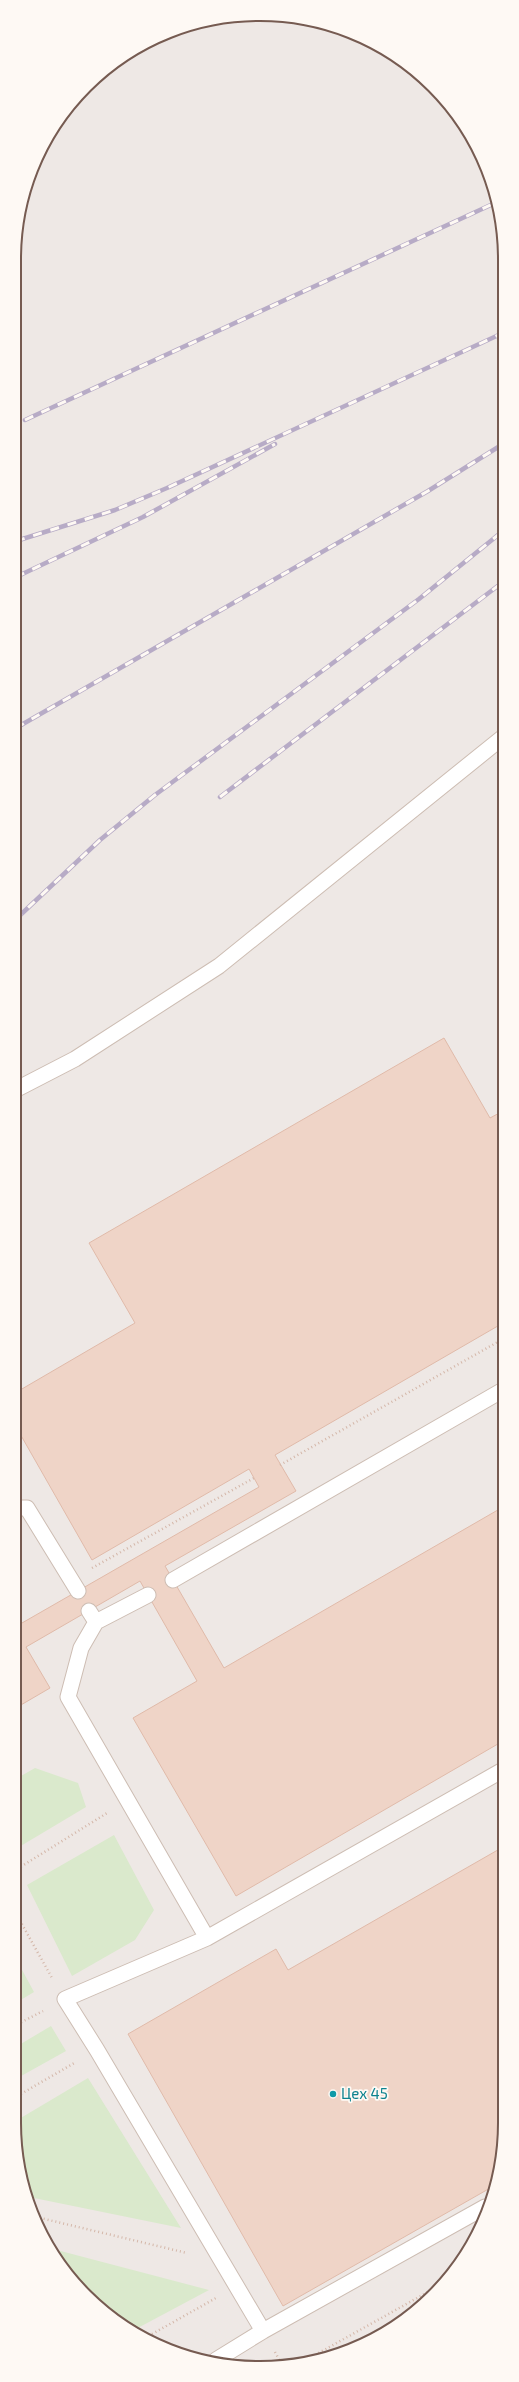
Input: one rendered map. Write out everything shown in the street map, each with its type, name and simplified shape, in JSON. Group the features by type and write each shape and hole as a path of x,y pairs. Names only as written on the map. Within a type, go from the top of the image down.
{"lane":[{"path":"21,1087 75,1059 219,966 498,741"},
{"path":"173,1580 498,1393"},
{"path":"21,1508 27,1508 74,1585"},
{"path":"148,1595 92,1616 81,1648 68,1697 207,1938"},
{"path":"263,2331 97,2050 64,1999 207,1938 498,1773"},
{"path":"220,2357 263,2331 482,2209"}],"path":[{"path":"280,1465 498,1342"},
{"path":"74,1585 254,1478"},
{"path":"21,1867 128,1800"},
{"path":"21,1922 64,1999 21,2022"},
{"path":"21,2094 97,2050"},
{"path":"41,2218 223,2262"},
{"path":"151,2335 237,2287"},
{"path":"317,2354 426,2293"}],"shaded area":[{"path":"260,21 291,23 321,29 351,39 379,53 405,70 439,102 458,127 480,168 490,198 496,228 498,260 498,2122 496,2154 490,2184 480,2214 466,2242 449,2268 417,2302 392,2321 351,2343 321,2353 291,2359 260,2361 228,2359 198,2353 168,2343 127,2321 102,2302 70,2268 53,2242 39,2214 29,2184 23,2154 21,260 23,228 29,198 39,168 53,140 70,114 80,102 114,70 140,53 168,39 198,29 228,23"}],"green space":[{"path":"35,1768 78,1783 86,1807 21,1846 21,1776"},
{"path":"114,1835 154,1910 135,1940 72,1976 27,1885"},
{"path":"21,1968 34,1992 21,2000"},
{"path":"51,2026 66,2051 21,2076 21,2044"},
{"path":"88,2078 181,2228 34,2198 29,2184 23,2154 21,2118"},
{"path":"58,2250 209,2290 138,2328 102,2302 80,2280"}],"building":[{"path":"444,1038 490,1118 498,1114 498,1326 275,1455 296,1491 165,1566 224,1668 498,1510 498,1744 236,1896 133,1718 197,1681 140,1581 26,1647 50,1688 21,1705 21,1624 259,1487 249,1469 92,1560 21,1436 21,1390 135,1323 89,1243"},
{"name":"Цех 45","path":"498,1850 498,2122 496,2154 488,2189 283,2306 128,2034 276,1949 288,1970"}],"railway":[{"path":"25,420 491,205"},
{"path":"21,539 115,510 167,488 498,335"},
{"path":"21,575 143,517 275,444"},
{"path":"21,725 428,491 498,447"},
{"path":"21,914 100,840 155,795 419,599 498,535"},
{"path":"220,797 498,586"}],"place":[{"name":"Цех 45","path":"333,2094"}]}
